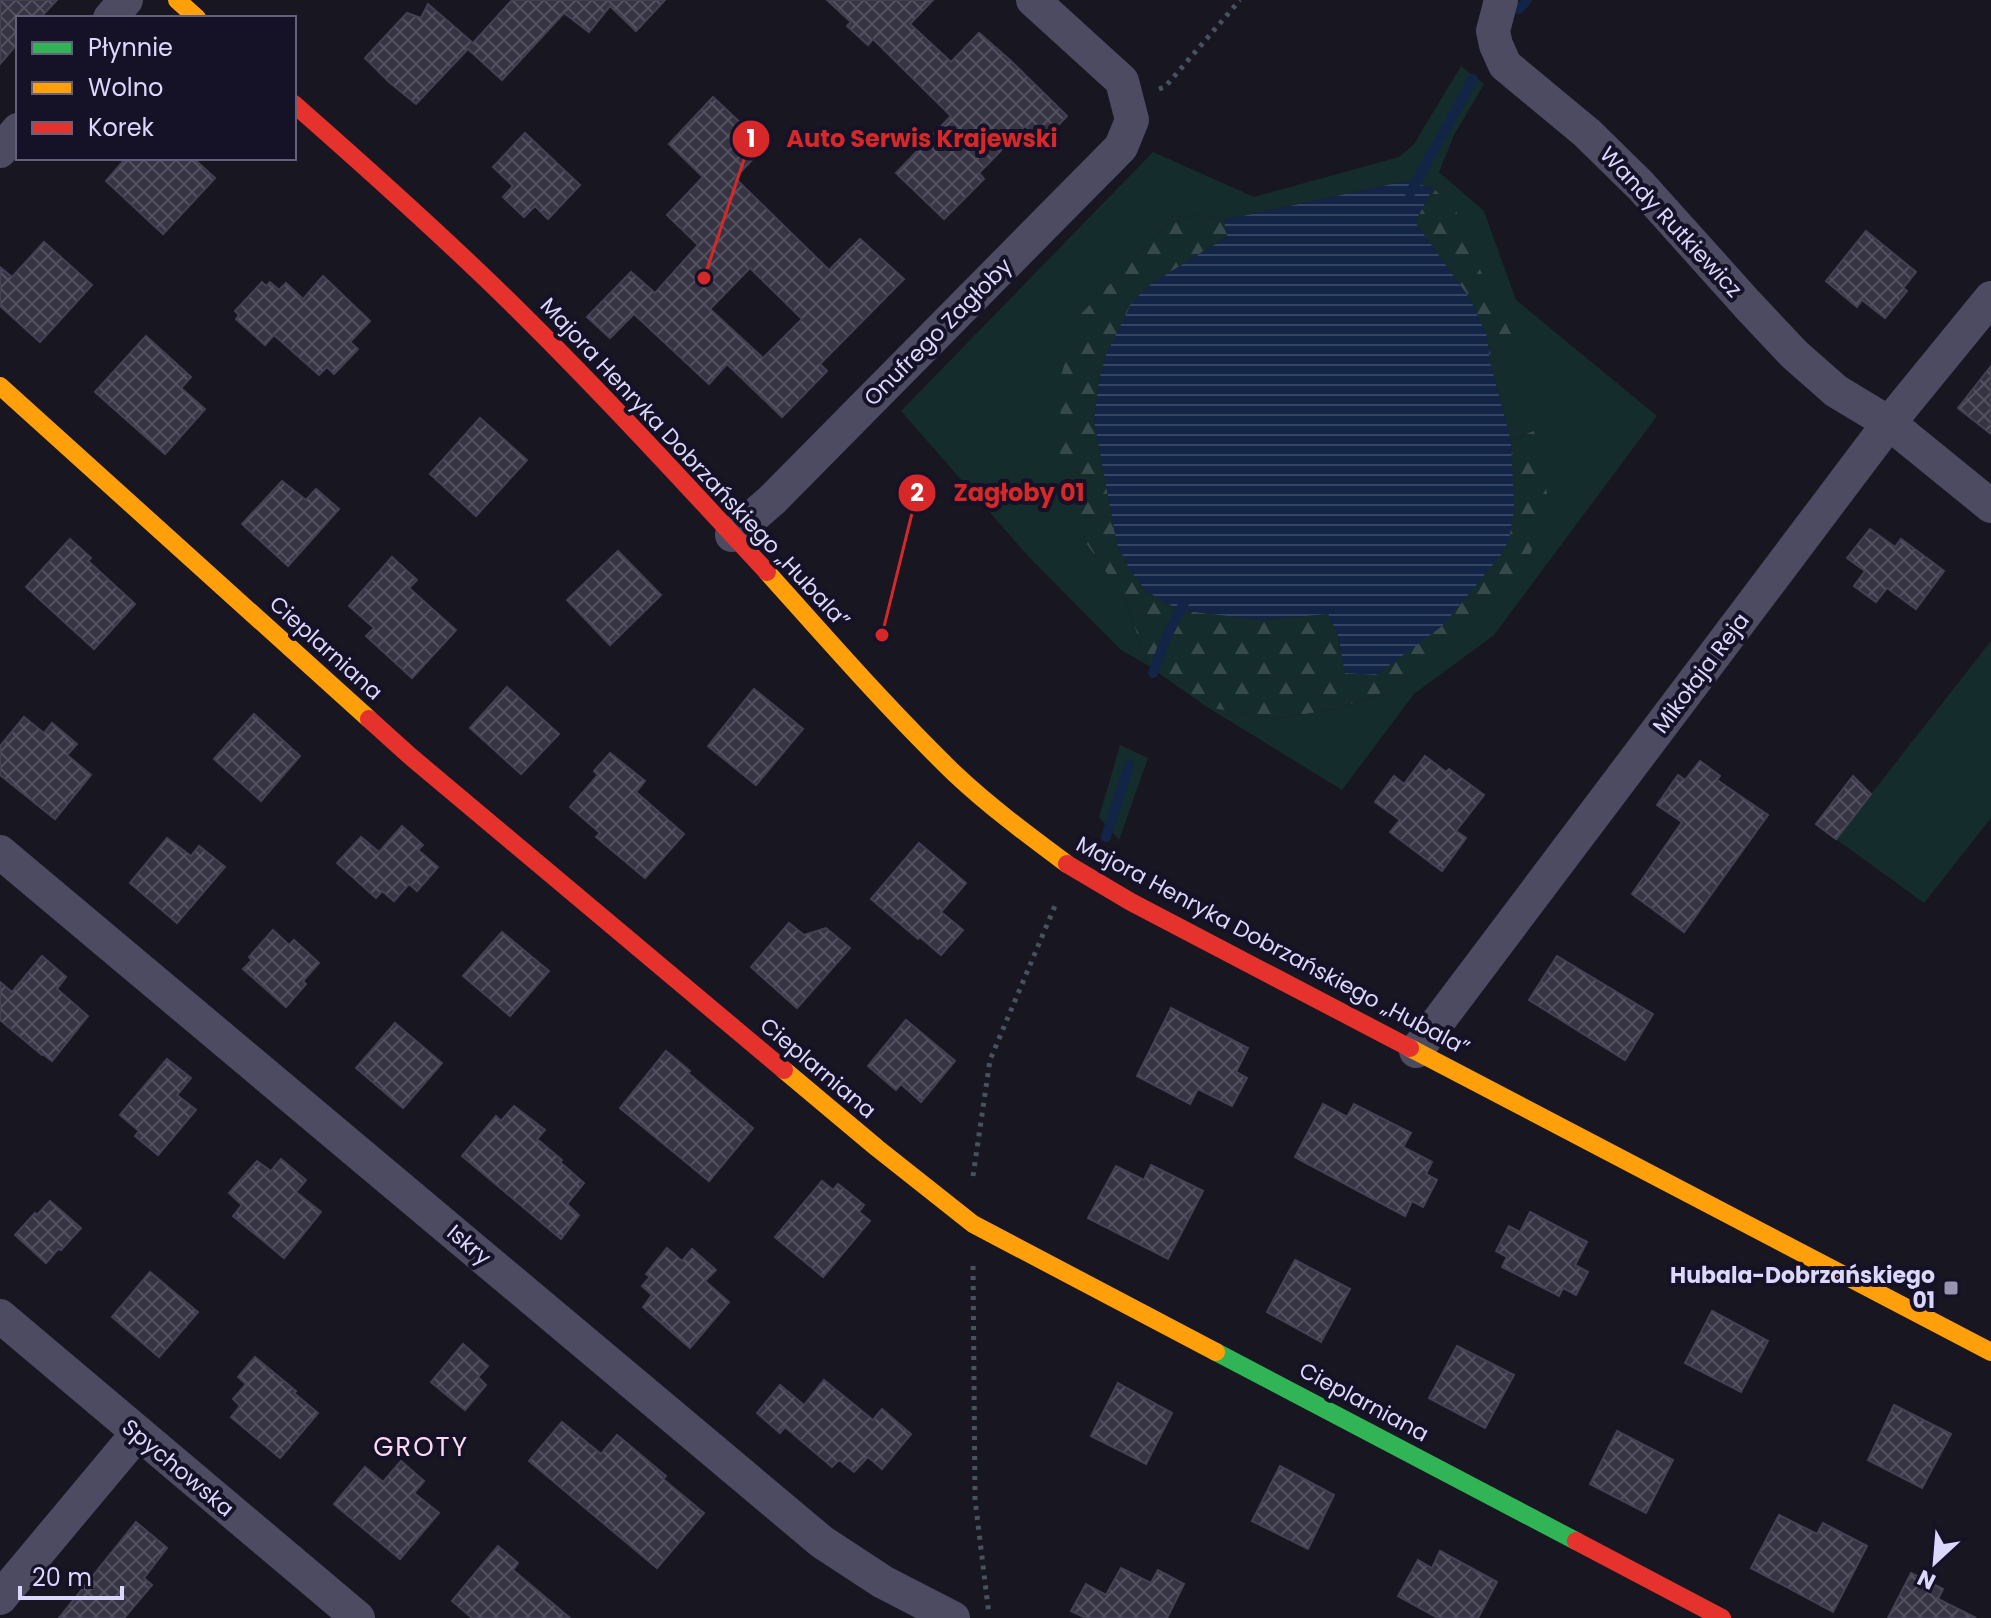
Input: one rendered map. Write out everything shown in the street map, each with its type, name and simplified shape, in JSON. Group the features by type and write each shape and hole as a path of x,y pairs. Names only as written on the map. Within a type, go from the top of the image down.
{"street":[{"path":"112,16 126,0"},
{"path":"177,0 195,16"},
{"path":"1033,0 1122,81 1131,112"},
{"name":"Wandy Rutkiewicz","path":"1501,0 1493,31 1505,65 1587,133 1641,186 1794,354 1836,391 1889,423 1991,506"},
{"name":"Majora Henryka Dobrzańskiego „Hubala”","path":"296,106 407,204 514,306 640,434 955,774 1012,823 1071,867 1131,902 1991,1352"},
{"name":"Onufrego Zagłoby","path":"732,535 772,500 1121,147 1131,112"},
{"path":"0,151 16,132"},
{"name":"Mikołaja Reja","path":"1416,1051 1889,423 1991,298"},
{"name":"Cieplarniana","path":"0,386 410,756 877,1148 973,1224 1722,1618"},
{"name":"Iskry","path":"0,852 822,1542 883,1582 953,1618"},
{"name":"Spychowska","path":"0,1316 358,1618"},
{"path":"0,1598 137,1434"}],"path":[{"path":"1131,112 1165,87 1240,0"}],"green space":[{"path":"1461,66 1484,84 1454,135 1439,172 1484,211 1516,300 1657,416 1494,635 1414,694 1342,790 1207,707 1274,719 1336,709 1377,695 1534,430 1511,441 1490,362 1519,352 1433,188 1406,181 1224,220 1197,215 1168,224 1078,317 1078,531 1124,598 1149,666 1121,650 1028,556 901,411 1153,152 1254,197 1399,157 1414,144"},
{"path":"1433,188 1456,211 1487,286 1520,352 1490,362 1487,336 1470,299 1415,222"},
{"path":"1197,215 1224,220 1228,236 1151,284 1106,355 1099,380 1094,421 1117,544 1130,570 1146,591 1179,610 1260,620 1328,614 1338,635 1340,650 1376,675 1442,626 1514,509 1511,441 1535,430 1549,504 1530,555 1501,600 1411,678 1377,695 1336,709 1274,719 1207,707 1149,666 1124,598 1078,531 1060,461 1061,376 1078,317 1168,224"},
{"path":"1991,641 1991,818 1924,903 1836,839"},
{"path":"1120,745 1148,758 1119,840 1099,817"}],"water":[{"path":"1406,181 1433,188 1415,222 1470,299 1487,336 1490,362 1511,441 1514,509 1509,540 1500,556 1442,626 1376,675 1345,673 1338,635 1328,614 1260,620 1179,610 1146,591 1130,570 1117,544 1094,421 1099,380 1106,355 1132,302 1151,284 1227,237 1224,220"}],"building":[{"path":"0,0 57,0 42,16 16,16 16,45 0,64"},
{"path":"512,0 665,0 636,31 610,6 589,32 564,13 502,80 468,49 416,104 365,58 407,13 421,18 428,4 473,43"},
{"path":"827,0 933,0 910,24 951,62 979,33 1067,116 1042,142 1025,126 979,173 984,179 944,219 896,173 951,116 873,39 868,45 847,26 851,22"},
{"path":"713,97 765,146 735,178 829,270 860,239 904,279 820,364 827,371 782,417 727,364 709,384 634,314 610,338 587,317 631,272 655,293 698,245 667,215 703,177 669,144","holes":["750,268 802,319 763,358 710,309"]},
{"path":"525,133 580,185 548,219 535,206 524,217 503,197 513,186 493,167"},
{"path":"124,160 195,160 215,178 163,234 106,181"},
{"path":"1866,231 1916,272 1903,288 1907,291 1885,318 1862,300 1857,307 1826,281"},
{"path":"44,242 92,285 40,342 0,306 0,267 12,277"},
{"path":"323,276 370,321 350,342 358,349 334,374 327,367 319,375 274,335 265,345 236,319 239,315 235,311 262,282 266,286 270,282 279,290 286,283 303,299"},
{"path":"146,336 191,377 181,388 205,409 165,454 95,392"},
{"path":"1991,366 1991,434 1958,408"},
{"path":"480,418 527,460 476,516 430,474"},
{"path":"282,481 306,500 316,489 339,509 288,566 242,524"},
{"path":"1870,529 1895,547 1901,539 1944,571 1916,609 1887,588 1876,602 1854,586 1865,571 1847,558"},
{"path":"70,539 91,558 88,561 135,604 94,649 26,587"},
{"path":"618,551 661,595 610,645 567,600"},
{"path":"392,557 417,580 409,588 456,630 412,678 366,636 374,628 349,606"},
{"path":"507,687 559,734 521,774 470,728"},
{"path":"754,689 803,729 756,785 708,746"},
{"path":"254,714 300,756 261,801 214,759"},
{"path":"24,717 44,733 52,723 77,744 67,755 91,775 55,819 0,775 0,746"},
{"path":"610,753 645,781 636,792 684,834 645,878 596,837 600,833 570,807 598,775 594,771"},
{"path":"1425,756 1484,795 1456,831 1466,838 1442,871 1390,832 1400,820 1375,802 1394,776 1404,784"},
{"path":"1700,761 1720,776 1717,780 1768,815 1684,932 1632,894 1682,822 1657,805 1678,775 1685,780"},
{"path":"1853,776 1871,794 1836,839 1816,824"},
{"path":"402,826 423,845 418,850 438,867 417,891 409,884 394,901 382,891 376,898 337,863 361,837 379,852"},
{"path":"167,838 191,856 199,846 225,867 177,923 130,883"},
{"path":"919,843 966,883 941,912 963,930 941,955 871,899"},
{"path":"789,923 804,935 826,928 850,948 797,1008 751,967"},
{"path":"273,930 289,945 294,940 319,963 286,1007 243,969 252,960 249,957"},
{"path":"502,932 549,971 510,1016 463,976"},
{"path":"42,956 66,977 57,989 88,1016 52,1061 0,1020 0,982 12,992"},
{"path":"1557,956 1653,1014 1625,1060 1529,1000"},
{"path":"1171,1008 1248,1048 1236,1072 1247,1078 1232,1106 1198,1089 1190,1104 1137,1076"},
{"path":"906,1020 955,1061 921,1102 901,1084 896,1090 868,1066"},
{"path":"395,1023 442,1063 403,1108 356,1068"},
{"path":"666,1051 753,1128 709,1181 620,1108"},
{"path":"167,1059 191,1078 177,1095 196,1110 158,1155 135,1136 139,1131 120,1115"},
{"path":"1323,1104 1347,1117 1354,1104 1411,1133 1403,1147 1432,1162 1426,1174 1437,1180 1423,1207 1412,1201 1405,1216 1295,1157"},
{"path":"514,1106 545,1130 537,1139 584,1183 567,1204 579,1215 561,1239 462,1156 496,1116 501,1121"},
{"path":"281,1159 306,1180 296,1192 321,1212 284,1258 233,1216 242,1205 229,1193 257,1161 271,1171"},
{"path":"1151,1165 1203,1191 1168,1259 1088,1218 1116,1166 1144,1180"},
{"path":"822,1181 833,1190 838,1184 864,1205 859,1212 870,1221 823,1277 775,1237"},
{"path":"50,1201 81,1228 46,1263 15,1235"},
{"path":"1530,1212 1587,1242 1575,1265 1588,1272 1576,1295 1563,1288 1559,1296 1502,1267 1507,1257 1496,1251 1509,1226 1520,1232"},
{"path":"667,1248 682,1261 692,1249 716,1270 705,1281 729,1302 690,1348 643,1307 652,1295 642,1286 650,1277 646,1274"},
{"path":"1295,1260 1350,1289 1321,1342 1267,1312"},
{"path":"150,1272 198,1312 159,1357 112,1317"},
{"path":"1712,1311 1768,1341 1741,1392 1685,1363"},
{"path":"463,1344 488,1366 478,1377 486,1385 465,1410 431,1382"},
{"path":"1457,1346 1514,1375 1485,1428 1429,1398"},
{"path":"255,1357 318,1413 280,1458 231,1417 240,1406 233,1399 246,1384 238,1377"},
{"path":"824,1380 873,1420 882,1409 911,1434 882,1469 868,1457 854,1472 839,1460 832,1467 785,1427 780,1433 757,1413 780,1385 804,1405"},
{"path":"1118,1383 1172,1413 1146,1464 1091,1436"},
{"path":"1894,1405 1951,1434 1922,1488 1868,1460"},
{"path":"562,1422 601,1454 617,1435 704,1513 657,1568 529,1461"},
{"path":"1617,1431 1673,1460 1646,1513 1590,1484"},
{"path":"401,1461 424,1481 414,1493 439,1513 400,1559 334,1504 365,1467 383,1482"},
{"path":"1280,1466 1334,1495 1308,1549 1252,1521"},
{"path":"1779,1515 1817,1534 1823,1523 1867,1546 1833,1612 1751,1568"},
{"path":"136,1522 167,1548 144,1578 152,1585 124,1618 59,1618"},
{"path":"498,1546 518,1563 513,1570 570,1618 472,1618 452,1601"},
{"path":"1440,1551 1497,1582 1478,1618 1438,1618 1398,1596 1418,1560 1432,1568"},
{"path":"1121,1568 1151,1583 1158,1570 1184,1584 1167,1618 1086,1618 1071,1611 1086,1584 1106,1595"},
{"path":"1911,1573 1943,1589 1938,1599 1976,1618 1888,1618"}],"waterway":[{"path":"1519,9 1527,0"},
{"path":"1410,193 1473,79"},
{"path":"1153,673 1185,601"},
{"path":"1106,837 1129,765"}],"traffic: fast":[{"path":"1216,1352 1576,1541"}],"traffic: slow":[{"path":"177,0 195,16"},
{"path":"0,386 369,719"},
{"path":"767,572 954,773 1067,864"},
{"path":"1410,1048 1991,1352"},
{"path":"784,1070 973,1224 1216,1352"}],"traffic: jam":[{"path":"296,106 514,306 767,572"},
{"path":"369,719 784,1070"},
{"path":"1067,864 1131,902 1410,1048"},
{"path":"1576,1541 1722,1618"}],"place":[{"name":"Auto Serwis Krajewski","path":"704,278"},
{"name":"Zagłoby 01","path":"882,635"},
{"name":"Hubala-Dobrzańskiego 01","path":"1951,1288"}],"district":[{"name":"GROTY","path":"421,1447"}]}
